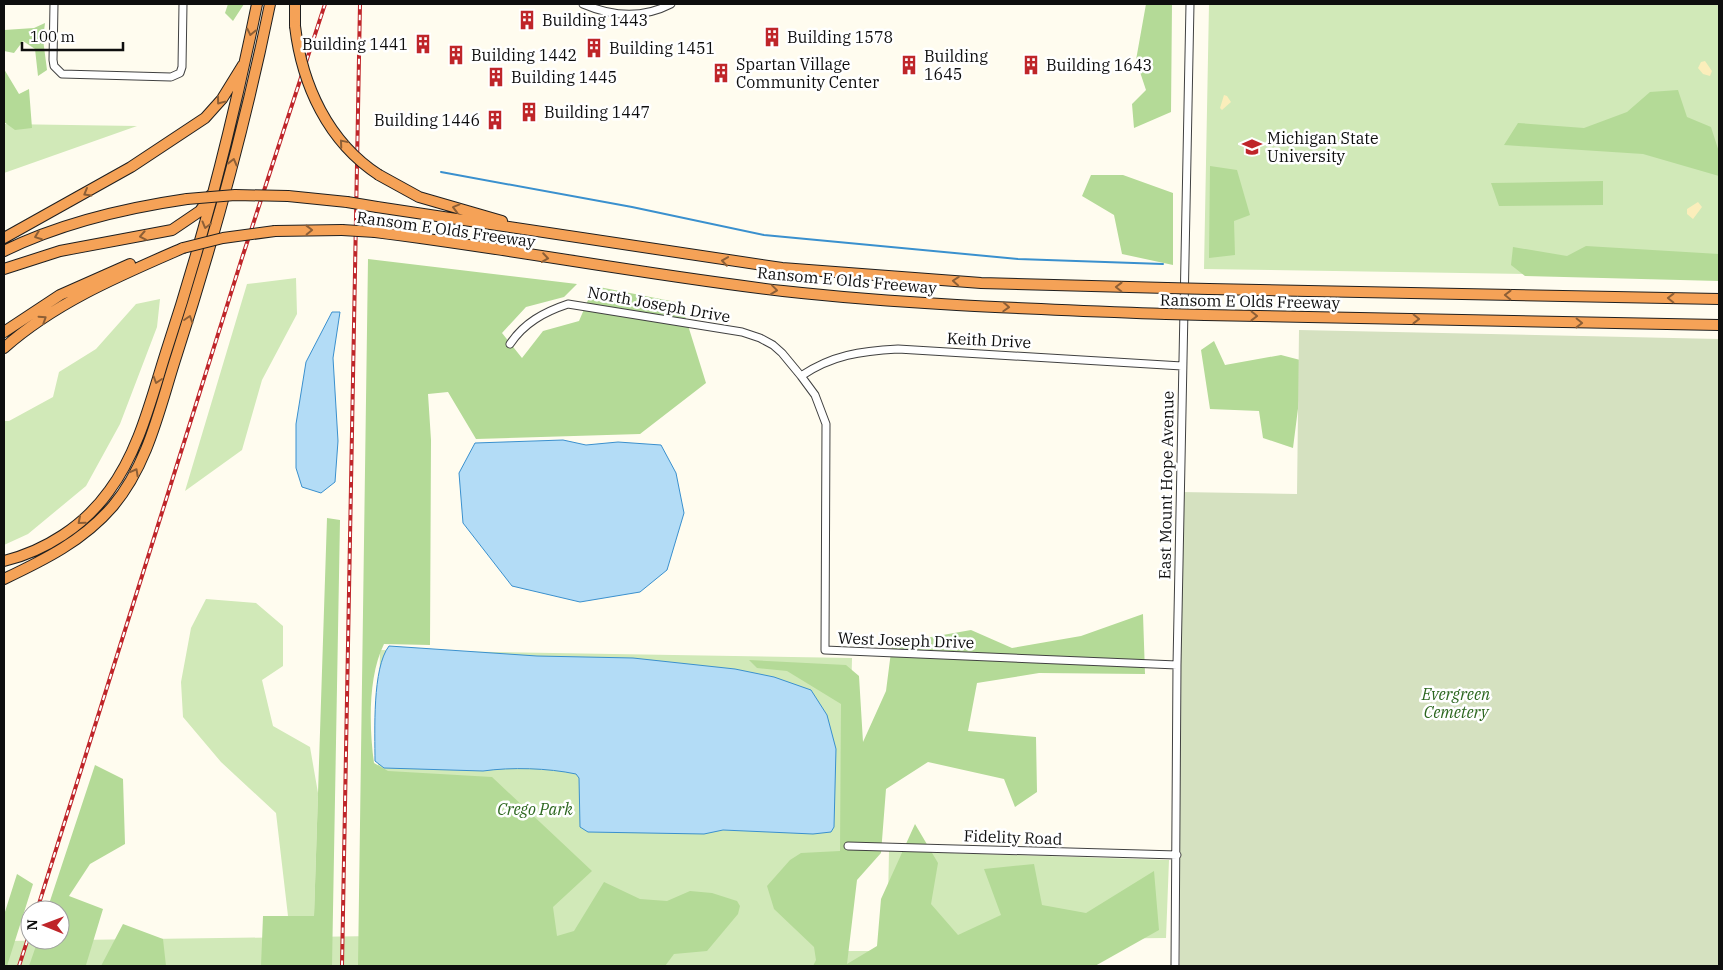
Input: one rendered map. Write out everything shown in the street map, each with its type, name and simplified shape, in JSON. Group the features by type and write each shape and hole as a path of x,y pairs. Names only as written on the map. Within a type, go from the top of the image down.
{"highway":[{"path":"4,561 40,548 67,532 101,501 124,469 137,440 195,263 219,178 257,4"},
{"path":"4,579 75,542 105,515 129,483 144,455 209,254 252,87 270,4"},
{"path":"295,4 295,26 303,69 324,118 350,152 379,175 408,192 429,201 554,235"},
{"path":"4,238 131,167 205,118 222,100 246,60"},
{"path":"241,84 252,87"},
{"path":"4,268 60,251 172,230 200,211 219,178"},
{"name":"Ransom E Olds Freeway","path":"4,250 58,228 100,216 187,199 235,195 288,196 347,202 740,263 830,273 1009,284 1719,299"},
{"name":"Ransom E Olds Freeway","path":"4,348 41,319 74,300 114,279 183,248 244,234 275,231 342,230 375,232 688,279 785,291 936,303 1166,314 1719,325"},
{"path":"4,332 60,295 80,285 132,264 183,248"},
{"path":"4,572 52,555"}],"street":[{"path":"54,4 53,60 58,72 68,76 171,77 180,72 183,4"},
{"path":"583,4 600,11 628,14 662,8 671,4"},
{"name":"East Mount Hope Avenue","path":"1175,966 1177,665 1190,4"},
{"name":"North Joseph Drive","path":"510,344 520,330 545,313 568,304 580,304 742,332 774,345 801,376"},
{"name":"Keith Drive","path":"801,376 826,360 865,352 898,349 1182,366"},
{"name":"West Joseph Drive","path":"801,376 815,395 826,424 825,650 1177,665"},
{"name":"Fidelity Road","path":"848,846 1177,855"}],"green space":[{"path":"228,4 244,4 233,21 225,13"},
{"path":"1146,4 1172,4 1171,112 1134,128 1132,104 1146,90 1136,60"},
{"path":"1209,4 1719,4 1719,277 1204,269"},
{"path":"45,23 43,39 47,70 38,76 35,49 23,41 14,53 4,51 4,30 34,28"},
{"path":"4,69 19,94 29,89 32,128 15,130 4,122"},
{"path":"1678,90 1687,117 1711,127 1719,152 1719,176 1643,154 1504,145 1518,123 1584,128 1627,112 1650,92"},
{"path":"4,124 137,126 4,173"},
{"path":"1210,166 1237,170 1250,215 1234,221 1235,255 1209,258"},
{"path":"1091,175 1123,175 1173,193 1173,265 1122,254 1114,215 1082,196"},
{"path":"1603,181 1603,205 1499,206 1491,183"},
{"path":"1586,246 1719,254 1719,281 1525,276 1511,265 1513,247 1567,256"},
{"path":"368,259 577,284 564,297 526,307 502,333 522,358 543,331 579,321 594,286 681,303 706,383 640,434 476,439 448,392 428,394 431,440 430,645 384,644 372,686 371,734 374,763 388,771 492,777 592,871 553,907 557,936 574,931 604,882 640,899 667,901 690,891 712,893 737,901 740,906 738,914 707,951 674,954 665,966 358,966"},
{"path":"296,278 297,314 262,380 242,450 185,491 247,284"},
{"path":"160,299 157,327 120,424 86,486 28,534 4,545 4,421 9,421 53,397 59,372 96,349 136,304"},
{"name":"Evergreen Cemetery","path":"1299,330 1719,339 1719,966 1180,966 1180,492 1297,494"},
{"path":"1214,341 1225,365 1281,355 1304,361 1293,448 1263,438 1259,411 1210,409 1201,350"},
{"path":"327,518 340,520 332,966 261,966 263,916 314,916"},
{"path":"206,599 256,603 283,626 283,666 262,680 273,726 310,747 318,793 314,916 288,916 276,813 221,762 183,717 181,682 191,628"},
{"path":"1143,614 1145,674 1039,673 977,683 968,731 1036,737 1037,792 1015,807 1004,779 928,762 886,789 881,853 857,880 847,964 877,946 881,899 915,824 938,863 931,904 958,935 1001,915 984,869 1034,864 1042,905 1086,913 1154,871 1159,930 1095,966 813,966 816,960 814,947 774,909 767,886 790,860 801,853 840,851 841,704 787,671 757,668 749,660 846,665 859,676 863,742 886,691 892,644 971,630 1012,648 1081,636"},
{"name":"Crego Park","path":"380,650 852,658 845,951 887,951 889,851 1169,860 1166,938 1073,939 1071,966 4,966 4,941 20,941 20,950 70,950 70,940 375,936"},
{"path":"95,765 123,779 125,844 90,864 69,896 103,909 86,965 89,966 29,966 35,950 70,950 70,900 50,900"},
{"path":"17,874 33,884 28,900 20,900 20,925 7,966 4,966 4,915"},
{"path":"123,924 163,939 166,966 101,966"}],"sand":[{"path":"1705,61 1712,71 1710,76 1703,74 1698,68 1701,62"},
{"path":"1224,95 1231,102 1222,110 1220,108"},
{"path":"1698,202 1702,207 1693,219 1687,214 1687,209"}],"water":[{"path":"332,312 340,312 333,358 338,441 335,482 321,493 302,487 296,468 296,424 306,362"},
{"path":"563,440 586,445 618,442 661,445 676,473 684,513 667,570 640,592 580,602 512,586 463,523 459,473 475,443"},
{"path":"389,646 537,656 633,658 735,669 774,677 811,690 827,715 836,749 834,827 831,832 813,834 723,830 704,834 588,832 580,827 579,778 576,774 554,770 530,769 483,771 384,768 375,761 375,718 377,684 384,656"}],"waterway":[{"path":"441,172 632,207 764,235 1018,259 1163,264"}],"railway":[{"path":"40,900 242,258 325,4"},
{"path":"342,966 360,4"},
{"path":"19,966 24,950"}],"place":[{"name":"Building 1443","path":"527,20"},
{"name":"Building 1578","path":"772,37"},
{"name":"Building 1441","path":"423,44"},
{"name":"Building 1451","path":"594,48"},
{"name":"Building 1442","path":"456,55"},
{"name":"Building 1645","path":"909,65"},
{"name":"Building 1643","path":"1031,65"},
{"name":"Spartan Village Community Center","path":"721,73"},
{"name":"Building 1445","path":"496,77"},
{"name":"Building 1447","path":"529,112"},
{"name":"Building 1446","path":"495,120"},
{"name":"Michigan State University","path":"1252,147"}]}
